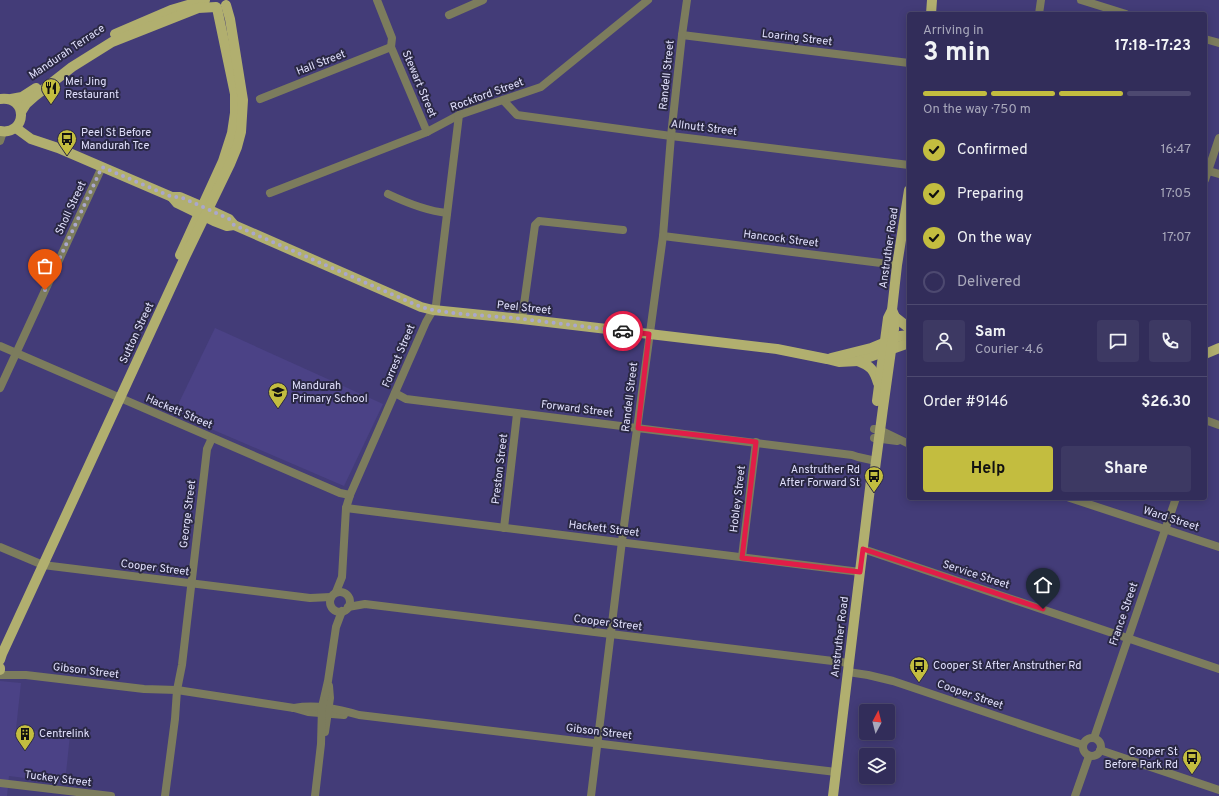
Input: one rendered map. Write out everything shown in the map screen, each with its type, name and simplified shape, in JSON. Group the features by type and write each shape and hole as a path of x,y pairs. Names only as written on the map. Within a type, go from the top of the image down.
{"main road":[{"name":"Mandurah Terrace","path":"11,99 22,97 39,86 61,68 107,38 170,10 205,0"},
{"path":"930,12 932,0"},
{"name":"Mandurah Terrace","path":"19,120 26,104 35,96 72,67 112,42 198,8 222,3"},
{"name":"Sutton Street","path":"0,643 40,564 118,398 226,162 237,147 241,132 243,100 230,19 222,3"},
{"path":"0,98 11,99"},
{"name":"Peel Street","path":"11,99 20,107 19,120 32,133 58,148 172,197 180,197 227,226 234,225 421,307 433,310 777,349 839,362 858,361 888,346"},
{"path":"1,135 8,131 19,120"},
{"name":"Anstruther Road","path":"834,796 871,480 869,475 874,458 888,346 888,318 894,314 897,265 907,210"},
{"path":"894,314 907,326"},
{"path":"888,346 907,336"},
{"path":"888,346 907,343"},
{"name":"Peel Street","path":"827,359 888,346"},
{"name":"Anstruther Road","path":"877,434 879,385 888,346"},
{"path":"1207,353 1219,348"},
{"path":"1207,358 1219,353"},
{"path":"858,361 870,366 879,385"},
{"name":"Sutton Street","path":"0,660 40,564"}],"street":[{"name":"Stewart Street","path":"377,0 392,38 391,47 427,132"},
{"path":"449,15 483,0"},
{"name":"Rockford Street","path":"270,193 427,132 459,115 541,87 648,0"},
{"name":"Randell Street","path":"591,796 622,542 663,236 671,136 687,0"},
{"path":"1039,12 1041,0"},
{"path":"1081,0 1120,12"},
{"name":"Loaring Street","path":"682,35 907,63"},
{"path":"1207,40 1219,43"},
{"name":"Hall Street","path":"260,99 391,47"},
{"name":"Allnutt Street","path":"503,100 517,115 671,136 907,165"},
{"name":"Forrest Street","path":"347,595 342,576 346,508 350,495 426,322 436,305 459,115"},
{"path":"1219,138 1207,170 1219,174"},
{"name":"Sholl Street","path":"0,388 102,167"},
{"path":"388,194 425,209 447,213"},
{"path":"522,319 534,225 539,221 623,230"},
{"name":"Hancock Street","path":"663,236 897,265"},
{"name":"Hackett Street","path":"0,346 340,493 350,495"},
{"name":"Forward Street","path":"395,393 406,399 517,414 852,454 858,457 874,458"},
{"name":"Preston Street","path":"504,528 517,414"},
{"path":"1207,421 1219,425"},
{"path":"877,434 905,443"},
{"name":"George Street","path":"165,796 179,693 207,449 212,438"},
{"name":"Hobley Street","path":"742,558 756,442"},
{"name":"Ward Street","path":"1076,500 1219,547"},
{"name":"France Street","path":"1094,738 1175,500"},
{"name":"Hackett Street","path":"346,508 860,572"},
{"name":"Cooper Street","path":"0,547 40,564 332,600"},
{"name":"Service Street","path":"863,549 1128,637 1219,669"},
{"name":"Forrest Street","path":"332,600 342,576"},
{"path":"332,600 340,592 347,595 350,601 336,627"},
{"name":"Cooper Street","path":"347,595 365,604 611,635 849,668 868,675 893,681 1083,745"},
{"path":"332,600 337,611 345,609"},
{"path":"314,796 322,744 328,681 336,627 332,600"},
{"name":"Cooper Street","path":"345,609 365,604"},
{"name":"Gibson Street","path":"0,668 26,675"},
{"name":"Gibson Street","path":"0,675 26,675 216,697 294,708 308,712 325,710 343,715 359,715 836,772"},
{"path":"1094,738 1101,744 1100,750 1097,755 1089,756 1083,750 1083,745 1086,740 1094,738"},
{"path":"1100,750 1219,790"},
{"path":"1075,796 1089,756"},
{"name":"Tuckey Street","path":"1,783 111,796"}],"shaded area":[{"name":"Mandurah Primary School","path":"215,328 383,404 344,486 174,413"},
{"path":"0,681 21,683 16,729 70,735 65,783 9,776 7,796 0,796"}],"way so far":[{"path":"45,290 102,167 172,197 180,197 193,202 229,219 234,225 421,307 463,314 522,319 623,331"}],"place":[{"name":"Mei Jing Restaurant","path":"51,105"},
{"name":"Peel St Before Mandurah Tce","path":"67,156"},
{"name":"Mandurah Primary School","path":"278,409"},
{"name":"Anstruther Rd After Forward St","path":"874,493"},
{"name":"Cooper St After Anstruther Rd","path":"919,683"},
{"name":"Centrelink","path":"25,751"},
{"name":"Cooper St Before Park Rd","path":"1192,775"}],"route":[{"path":"623,331 649,334 638,428 756,442 742,558 860,572 863,549 1043,609"}]}
